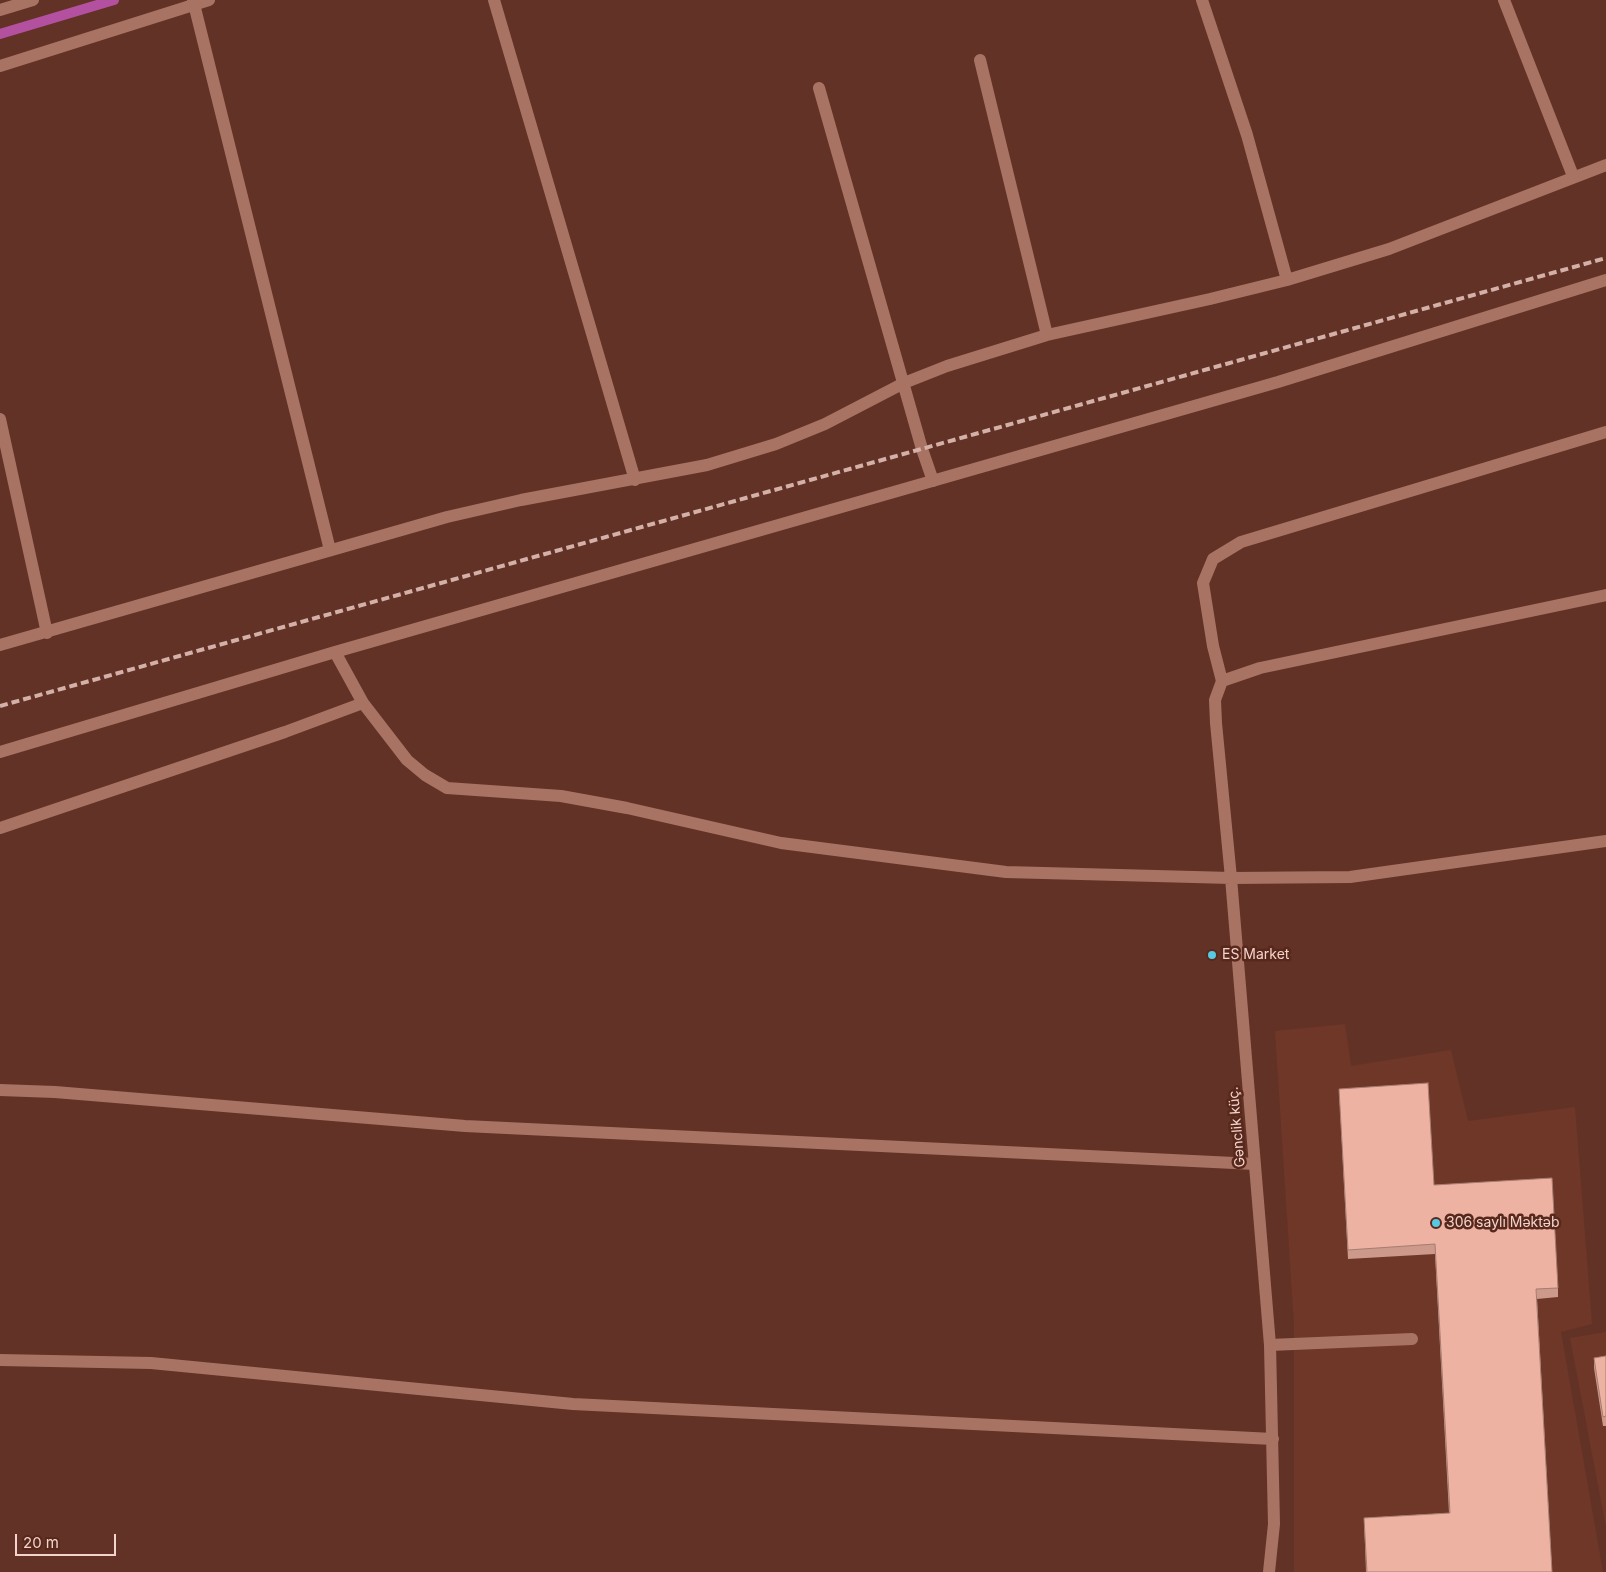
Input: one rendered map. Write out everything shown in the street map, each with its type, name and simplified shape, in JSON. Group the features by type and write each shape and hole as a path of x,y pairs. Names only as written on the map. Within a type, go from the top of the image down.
{"street":[{"path":"0,10 33,0"},
{"path":"0,66 193,2 209,0"},
{"path":"494,0 635,480"},
{"path":"1202,0 1247,135 1287,280"},
{"path":"1504,0 1573,176"},
{"path":"193,2 330,550"},
{"path":"980,60 1047,335"},
{"path":"819,88 933,481"},
{"path":"0,645 447,517 512,502 707,465 776,444 825,424 904,383 947,366 1047,335 1287,280 1389,249 1573,176 1606,165"},
{"path":"0,752 335,652 1278,382 1606,280"},
{"path":"0,418 47,633"},
{"path":"1606,432 1241,542 1213,559 1203,583 1213,646 1222,681 1260,668 1606,595"},
{"path":"335,652 363,703 407,760 447,788 561,796 627,808 781,843 1006,872 1231,878 1350,877 1606,841"},
{"name":"Gənclik küç.","path":"1222,681 1215,700 1216,724 1231,878 1270,1345 1274,1524 1269,1572"},
{"path":"0,828 363,703"},
{"path":"0,1090 55,1092 465,1126 1255,1164"},
{"path":"1270,1345 1412,1339"},
{"path":"0,1360 151,1363 583,1405 1273,1439"}],"shaded area":[{"name":"306 saylı Məktəb","path":"1345,1024 1351,1066 1451,1050 1468,1121 1575,1107 1592,1324 1561,1332 1603,1572 1294,1572 1294,1325 1275,1031"},
{"path":"1606,1332 1606,1527 1570,1338"}],"building":[{"path":"1428,1083 1434,1185 1552,1178 1558,1288 1536,1289 1552,1572 1367,1572 1364,1518 1450,1513 1435,1244 1348,1250 1339,1089"},
{"path":"1606,1356 1606,1416 1603,1417 1594,1358"}],"waterway":[{"path":"0,34 114,0"}],"railway":[{"path":"0,706 1606,258"}],"place":[{"name":"ES Market","path":"1212,955"},
{"name":"306 saylı Məktəb","path":"1436,1223"}]}
